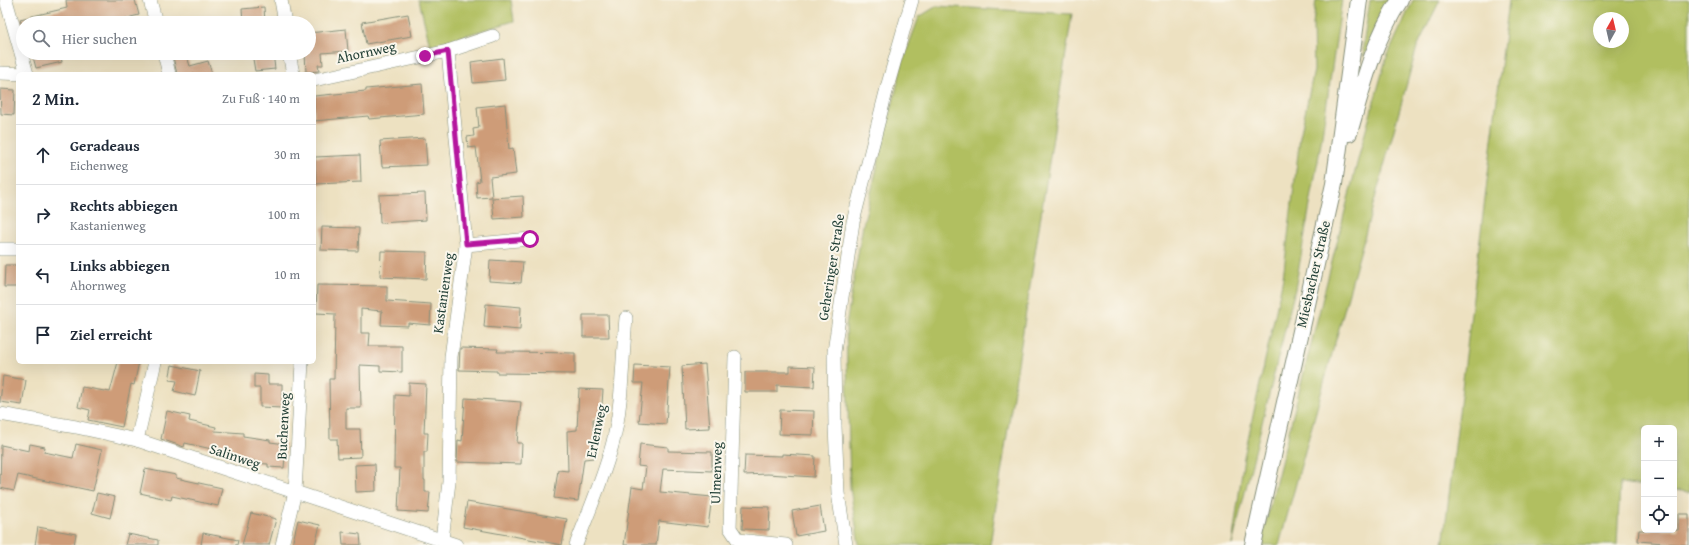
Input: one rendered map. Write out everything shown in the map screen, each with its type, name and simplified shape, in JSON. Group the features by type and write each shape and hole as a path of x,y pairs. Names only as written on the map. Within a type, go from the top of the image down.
{"main road":[{"name":"Miesbacher Straße","path":"1253,545 1334,184 1359,0"},
{"path":"1334,184 1368,68 1392,11 1400,0"}],"street":[{"path":"6,0 16,35"},
{"path":"150,0 154,16"},
{"path":"281,0 284,16"},
{"name":"Geheringer Straße","path":"846,545 838,494 834,352 853,222 888,84 912,0"},
{"name":"Ahornweg","path":"316,80 448,51 493,36"},
{"name":"Kastanienweg","path":"442,540 449,482 451,357 466,244 448,51"},
{"path":"23,60 26,72"},
{"path":"166,60 169,72"},
{"path":"290,60 293,72"},
{"path":"0,73 16,74"},
{"path":"466,244 530,239"},
{"path":"0,249 16,249"},
{"name":"Erlenweg","path":"576,545 613,442 619,398 626,318"},
{"name":"Ulmenweg","path":"736,357 730,528 738,540 786,545"},
{"path":"137,440 155,364"},
{"name":"Buchenweg","path":"282,545 295,492 302,364"},
{"name":"Salinweg","path":"0,414 76,427 137,440 456,545"}],"green space":[{"path":"419,0 511,0 514,21 430,46"},
{"path":"1316,0 1342,0 1320,149 1295,289 1232,545 1244,457 1283,278 1300,137 1314,70 1313,24"},
{"path":"1370,0 1391,0 1364,57 1363,46"},
{"path":"1413,0 1440,0 1417,47 1279,545 1260,545 1362,144 1386,59"},
{"path":"1509,0 1689,0 1689,492 1677,490 1677,425 1641,425 1641,486 1620,483 1617,545 1443,545"},
{"path":"937,6 1072,14 990,545 859,545 850,488 846,325 863,225 903,61 919,17"}],"building":[{"path":"66,0 135,0 139,15 33,16 67,8"},
{"path":"264,7 265,16 242,16 242,9"},
{"path":"408,14 412,36 366,44 362,22"},
{"path":"346,29 348,51 322,53 323,65 318,65 319,71 306,72 305,60 316,60 316,32"},
{"path":"503,58 505,80 473,83 471,62"},
{"path":"34,60 62,60 62,62 36,68"},
{"path":"174,60 188,60 190,66 208,61 211,72 177,72"},
{"path":"253,60 274,60 275,69 255,71"},
{"path":"422,84 424,114 369,119 368,116 316,121 316,96 366,91 366,89"},
{"path":"0,89 15,90 14,115 1,114"},
{"path":"505,104 509,149 513,148 516,174 490,177 492,197 477,198 476,182 480,181 476,147 468,148 467,137 474,136 473,129 479,128 477,107"},
{"path":"425,138 427,165 382,167 380,141"},
{"path":"360,155 361,182 316,184 316,157"},
{"path":"425,193 426,220 380,223 379,195"},
{"path":"523,196 524,217 494,219 492,198"},
{"path":"322,227 359,228 358,251 321,250"},
{"path":"381,251 427,252 426,279 380,277"},
{"path":"490,260 523,262 521,283 489,281"},
{"path":"5,265 16,265 16,287 4,287"},
{"path":"317,285 387,286 387,301 431,304 430,325 408,323 408,326 381,325 382,311 361,309 361,333 370,333 369,346 402,346 402,372 380,371 380,366 360,365 361,408 346,408 346,429 360,429 361,457 338,458 337,439 330,439 329,379 334,379 335,314 316,313"},
{"path":"486,304 521,307 520,330 484,327"},
{"path":"583,315 608,315 609,337 583,337"},
{"path":"460,348 498,349 497,352 575,353 575,374 497,373 497,371 459,370"},
{"path":"117,364 139,364 134,385 131,384 122,427 88,420 90,410 78,407 82,387 110,392"},
{"path":"705,364 710,428 685,429 682,366"},
{"path":"172,365 200,371 195,396 174,391 177,381 169,380"},
{"path":"635,365 670,367 666,424 639,422 643,383 634,383"},
{"path":"790,366 815,367 814,387 777,385 777,392 745,392 745,372 790,372"},
{"path":"254,374 268,375 268,384 282,384 282,408 260,407 260,388 254,388"},
{"path":"3,376 26,380 22,405 0,402"},
{"path":"409,383 426,384 424,433 428,433 427,452 424,452 424,480 425,492 430,492 428,513 398,511 400,468 394,468 395,395 409,396"},
{"path":"579,389 603,390 601,419 593,419 594,458 584,459 578,501 554,498 558,470 568,471 567,431 577,430"},
{"path":"465,398 521,402 517,443 522,443 521,464 457,462 458,440 462,441"},
{"path":"780,410 814,411 813,435 779,434"},
{"path":"167,411 190,416 189,421 216,427 215,431 243,433 243,436 286,444 284,468 268,467 268,464 254,463 255,461 241,460 241,458 225,456 225,452 185,443 184,447 161,439"},
{"path":"30,444 45,447 44,452 73,458 76,444 102,450 93,491 18,475 14,491 0,488 1,445 29,451"},
{"path":"640,444 668,447 668,451 712,452 712,471 663,469 660,492 712,497 708,527 659,521 656,545 624,545 632,487 643,489 646,467 638,466"},
{"path":"782,454 815,456 814,477 768,474 744,475 745,455 782,456"},
{"path":"375,464 376,491 356,492 355,465"},
{"path":"145,469 176,475 176,478 222,488 218,506 172,496 171,500 140,493"},
{"path":"97,493 115,497 110,518 92,513"},
{"path":"467,502 567,519 562,545 463,527"},
{"path":"743,506 770,507 769,530 742,529"},
{"path":"820,506 824,531 796,536 792,511"},
{"path":"251,513 276,519 269,545 242,545"},
{"path":"1678,514 1689,514 1689,545 1638,541 1639,530 1641,530 1641,533 1677,533"},
{"path":"298,520 320,525 315,545 292,545"},
{"path":"38,527 76,534 74,545 35,545"},
{"path":"342,532 360,534 361,545 343,545"},
{"path":"203,533 238,540 237,545 201,545"},
{"path":"128,534 158,540 158,545 125,545"}],"route":[{"path":"425,56 448,51 466,244 530,239"}]}
